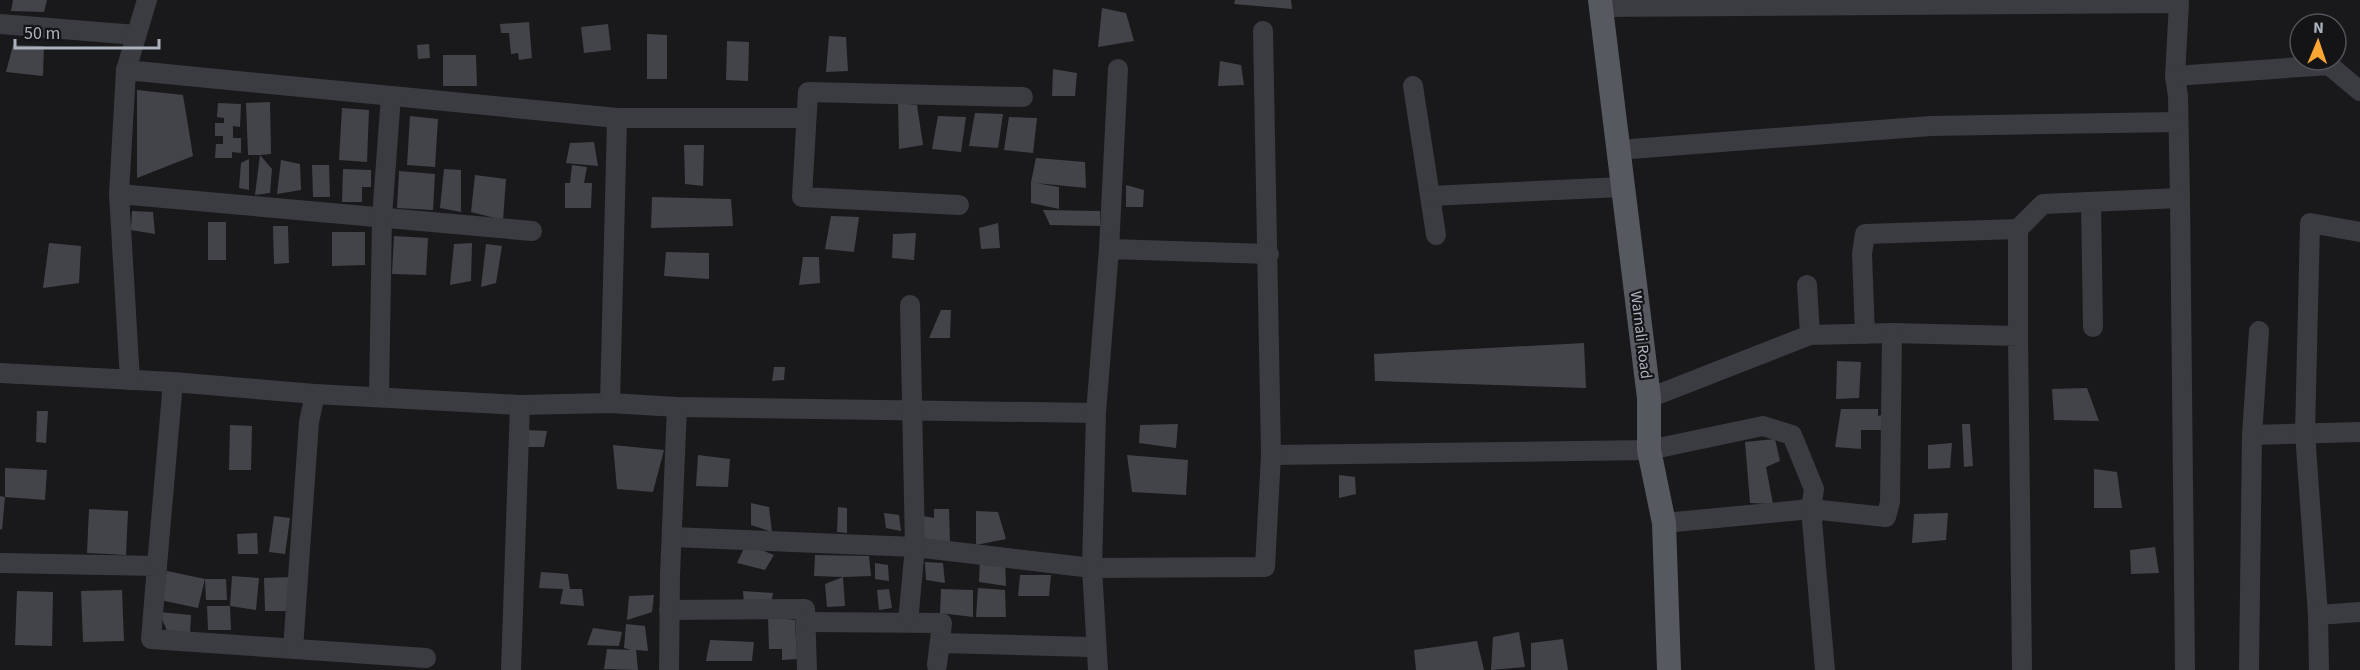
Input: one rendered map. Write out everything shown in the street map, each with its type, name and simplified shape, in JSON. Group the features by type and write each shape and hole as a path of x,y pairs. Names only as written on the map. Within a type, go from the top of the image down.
{"main road":[{"name":"Warnali Road","path":"1600,4 1648,398 1648,450 1664,523 1669,670"}],"street":[{"path":"130,380 119,194 126,70 147,0"},
{"path":"1600,4 2179,1 2175,76 2180,198 2185,670"},
{"path":"0,24 136,35"},
{"path":"672,537 915,547 1092,568 1264,567 1271,455 1263,31"},
{"path":"2175,76 2329,65 2360,91"},
{"path":"1098,670 1092,568 1096,413 1109,249 1118,69"},
{"path":"126,70 617,118 806,118"},
{"path":"1413,86 1436,235"},
{"path":"959,204 802,197 808,92 1023,98"},
{"path":"379,396 382,217 391,96"},
{"path":"610,403 617,118"},
{"path":"1618,150 1930,126 2178,122"},
{"path":"1430,196 1622,187"},
{"path":"119,194 532,231"},
{"path":"1865,334 1862,254 1865,234 2018,229 2043,204 2180,198"},
{"path":"2091,203 2093,327"},
{"path":"2319,670 2318,615 2305,433 2310,223 2360,232"},
{"path":"2018,229 2022,670"},
{"path":"1109,249 1269,254"},
{"path":"1807,285 1810,335"},
{"path":"908,622 915,547 910,305"},
{"path":"2249,670 2252,435 2259,331"},
{"path":"1648,398 1810,335 1892,333 2018,336"},
{"path":"1664,523 1811,509 1886,517 1890,502 1892,333"},
{"path":"0,373 520,405 610,403 1096,413"},
{"path":"173,382 151,639 426,658"},
{"path":"293,649 309,422 315,394"},
{"path":"511,670 520,405"},
{"path":"669,670 669,610 677,406"},
{"path":"1271,455 1648,450 1763,426 1792,435 1814,489 1811,509 1825,670"},
{"path":"2252,435 2360,432"},
{"path":"0,563 157,566"},
{"path":"669,610 805,609 807,670"},
{"path":"2318,615 2360,612"},
{"path":"806,622 942,623 937,665"},
{"path":"940,642 1090,647"}],"building":[{"path":"13,0 47,0 44,12 11,11"},
{"path":"1235,0 1291,0 1292,9 1234,4"},
{"path":"1102,8 1126,13 1134,41 1098,47"},
{"path":"529,22 532,58 519,60 518,53 511,54 509,33 501,33 500,24"},
{"path":"608,24 611,50 584,53 581,27"},
{"path":"647,34 667,35 667,79 647,79"},
{"path":"829,36 846,37 848,71 826,72"},
{"path":"727,41 749,42 748,81 726,80"},
{"path":"429,44 430,58 418,59 417,45"},
{"path":"13,45 44,46 43,76 6,72"},
{"path":"443,55 476,55 477,86 443,86"},
{"path":"1220,61 1241,65 1244,85 1218,86"},
{"path":"1053,69 1077,73 1075,96 1052,96"},
{"path":"137,90 183,95 193,156 137,178"},
{"path":"270,102 271,154 248,155 246,103"},
{"path":"218,103 241,104 240,127 233,126 233,138 241,138 241,153 232,152 232,158 215,158 216,144 223,144 223,136 215,136 215,123 224,123 224,118 217,117"},
{"path":"898,103 917,105 923,145 899,149"},
{"path":"342,108 369,110 367,162 339,160"},
{"path":"975,113 1003,114 998,148 969,146"},
{"path":"410,116 438,119 435,167 407,165"},
{"path":"938,116 966,117 961,152 932,149"},
{"path":"1009,117 1037,118 1033,153 1004,150"},
{"path":"594,142 598,166 566,163 570,143"},
{"path":"684,145 704,145 703,186 685,184"},
{"path":"260,155 272,169 270,193 255,195"},
{"path":"1036,158 1085,162 1086,188 1036,183 1059,187 1059,209 1031,203 1031,182"},
{"path":"249,159 249,190 239,188 241,163"},
{"path":"281,160 300,164 301,190 277,194"},
{"path":"312,165 329,165 330,197 313,197"},
{"path":"572,165 587,167 584,183 592,183 591,208 565,208 565,183 570,183"},
{"path":"343,169 371,170 371,187 362,187 362,202 342,202"},
{"path":"444,169 461,170 461,212 440,208"},
{"path":"399,171 435,174 433,210 397,208"},
{"path":"475,175 506,179 503,220 471,212"},
{"path":"1126,185 1144,190 1143,207 1126,207"},
{"path":"652,197 731,199 733,226 651,228"},
{"path":"1043,210 1100,211 1100,226 1050,225"},
{"path":"132,211 153,212 155,234 131,230"},
{"path":"831,216 859,217 854,252 825,249"},
{"path":"208,222 226,222 226,260 208,260"},
{"path":"998,223 1000,248 981,249 979,228"},
{"path":"273,226 288,226 289,263 274,264"},
{"path":"332,232 365,232 365,265 332,266"},
{"path":"916,233 914,260 892,258 893,234"},
{"path":"394,236 428,238 426,275 392,274"},
{"path":"49,243 81,246 79,283 43,288"},
{"path":"472,243 471,281 450,285 454,244"},
{"path":"486,244 502,246 496,283 481,287"},
{"path":"666,252 709,253 709,279 664,276"},
{"path":"803,257 819,257 820,283 799,285"},
{"path":"941,310 951,310 950,338 929,338"},
{"path":"1584,343 1586,388 1375,381 1374,354"},
{"path":"1837,361 1861,362 1859,398 1836,399"},
{"path":"774,367 785,367 784,380 772,381"},
{"path":"2087,388 2099,421 2054,420 2052,389"},
{"path":"1841,409 1878,409 1878,416 1886,414 1885,430 1861,430 1861,449 1835,447"},
{"path":"37,411 48,411 46,443 36,442"},
{"path":"1178,424 1176,448 1139,443 1140,425"},
{"path":"1962,424 1970,424 1973,466 1964,467"},
{"path":"230,425 252,426 251,470 229,470"},
{"path":"524,430 547,431 544,447 527,447"},
{"path":"1775,439 1780,461 1766,467 1773,504 1750,503 1745,442"},
{"path":"1952,443 1950,468 1928,469 1928,445"},
{"path":"613,445 664,450 653,492 617,489"},
{"path":"698,455 730,459 728,487 696,486"},
{"path":"1127,455 1188,460 1186,495 1132,492"},
{"path":"5,468 47,470 45,500 5,497"},
{"path":"2094,469 2117,472 2122,508 2094,508"},
{"path":"1339,475 1355,477 1356,494 1339,498"},
{"path":"0,496 5,497 2,530 0,529"},
{"path":"751,503 769,507 772,532 751,525"},
{"path":"838,507 847,508 847,533 837,532"},
{"path":"89,509 128,511 126,555 87,553"},
{"path":"934,509 949,509 950,543 923,543 923,516 934,518"},
{"path":"976,511 998,512 1006,539 976,545"},
{"path":"884,513 899,515 901,531 886,528"},
{"path":"1948,513 1946,540 1912,543 1914,514"},
{"path":"274,516 290,518 285,554 269,552"},
{"path":"257,533 258,554 238,554 237,534"},
{"path":"746,544 774,555 765,570 737,563"},
{"path":"2155,547 2159,573 2131,574 2130,550"},
{"path":"815,555 869,556 871,576 814,576"},
{"path":"980,558 1005,560 1006,586 979,582"},
{"path":"925,562 943,563 945,583 926,580"},
{"path":"875,563 888,565 889,581 875,579"},
{"path":"167,571 205,579 198,608 160,600"},
{"path":"541,572 568,574 570,589 582,589 584,606 560,604 563,589 539,588"},
{"path":"1020,575 1051,575 1049,596 1018,596"},
{"path":"232,576 259,578 256,610 230,606"},
{"path":"292,577 293,611 265,611 264,578"},
{"path":"843,577 845,606 827,607 825,584"},
{"path":"205,579 226,579 227,600 206,600"},
{"path":"978,588 1005,590 1006,617 976,617"},
{"path":"889,589 892,608 879,610 877,590"},
{"path":"941,589 973,590 973,617 940,613"},
{"path":"122,590 124,641 83,642 81,591"},
{"path":"17,591 53,592 52,646 15,645"},
{"path":"743,591 773,593 771,605 744,605"},
{"path":"654,595 652,612 627,620 629,596"},
{"path":"207,606 230,606 231,630 208,630"},
{"path":"159,612 191,615 190,635 168,633"},
{"path":"768,617 795,620 797,659 782,660 782,649 769,649"},
{"path":"626,624 645,626 648,651 636,650 638,670 604,669 607,649 631,650 624,648"},
{"path":"593,628 622,632 619,646 587,645"},
{"path":"1519,632 1525,667 1491,670 1493,637"},
{"path":"1563,639 1568,670 1531,670 1531,643"},
{"path":"710,640 754,642 752,661 706,661"},
{"path":"1477,641 1484,670 1416,670 1414,650"}]}
